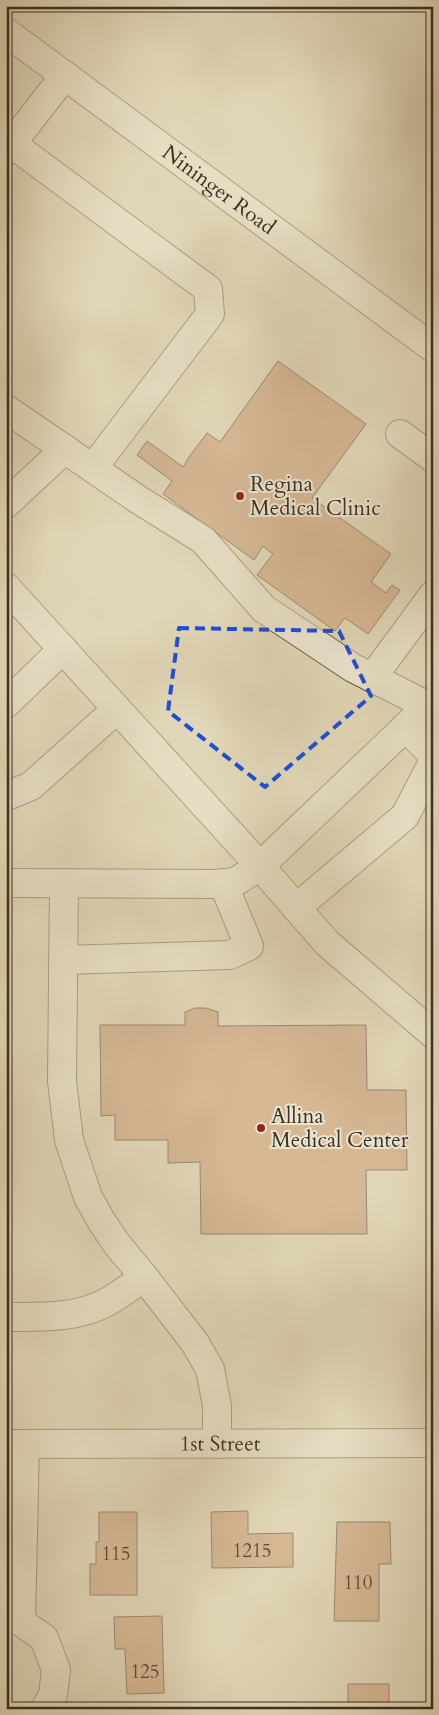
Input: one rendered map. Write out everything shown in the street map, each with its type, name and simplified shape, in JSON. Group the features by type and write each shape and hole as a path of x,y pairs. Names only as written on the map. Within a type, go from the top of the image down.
{"street":[{"name":"Nininger Road","path":"6,32 433,348"},
{"path":"65,75 9,147 208,289 210,314 93,468"},
{"path":"6,409 139,500 203,540 264,609 353,668 430,704 260,866 235,882 6,883"},
{"path":"400,434 433,458"},
{"path":"6,504 65,449"},
{"path":"6,587 260,866 327,943 433,1034"},
{"path":"372,678 433,596"},
{"path":"6,704 63,649"},
{"path":"6,794 9,795 31,786 117,709"},
{"path":"296,908 405,816 433,761 431,753 406,727"},
{"path":"63,960 230,955 249,946 223,883"},
{"path":"64,884 62,1081 69,1140 88,1197 116,1244 144,1276 195,1343 210,1368 217,1406 217,1444"},
{"path":"6,1317 51,1317 81,1313 108,1302 144,1276"},
{"name":"1st Street","path":"16,1444 433,1443"},
{"path":"16,1444 14,1626 44,1638 56,1670 52,1695 44,1709"}],"highlighted area":[{"path":"179,628 339,631 371,696 265,787 168,711"}],"building":[{"name":"Regina Medical Clinic","path":"278,361 366,424 312,498 391,554 371,582 386,593 392,585 400,590 368,634 345,618 335,631 257,575 273,554 263,546 254,560 163,494 172,481 137,455 147,441 183,467 207,433 220,442"},
{"name":"Allina Medical Center","path":"195,1008 206,1008 218,1012 218,1026 366,1025 367,1090 406,1090 407,1170 366,1170 367,1234 201,1234 200,1162 168,1163 168,1140 115,1140 115,1115 101,1116 100,1025 185,1025 185,1012"},
{"path":"248,1511 248,1534 293,1533 293,1567 212,1568 211,1512"},
{"path":"99,1512 137,1512 137,1595 90,1595 90,1564 96,1564 96,1542 99,1542"},
{"path":"337,1522 390,1522 391,1564 379,1564 379,1621 334,1621"},
{"path":"162,1616 164,1693 127,1694 125,1649 115,1649 114,1617"},
{"path":"348,1684 389,1684 389,1709 348,1709"}],"place":[{"name":"Regina Medical Clinic","path":"240,496"},
{"name":"Allina Medical Center","path":"261,1128"}]}
